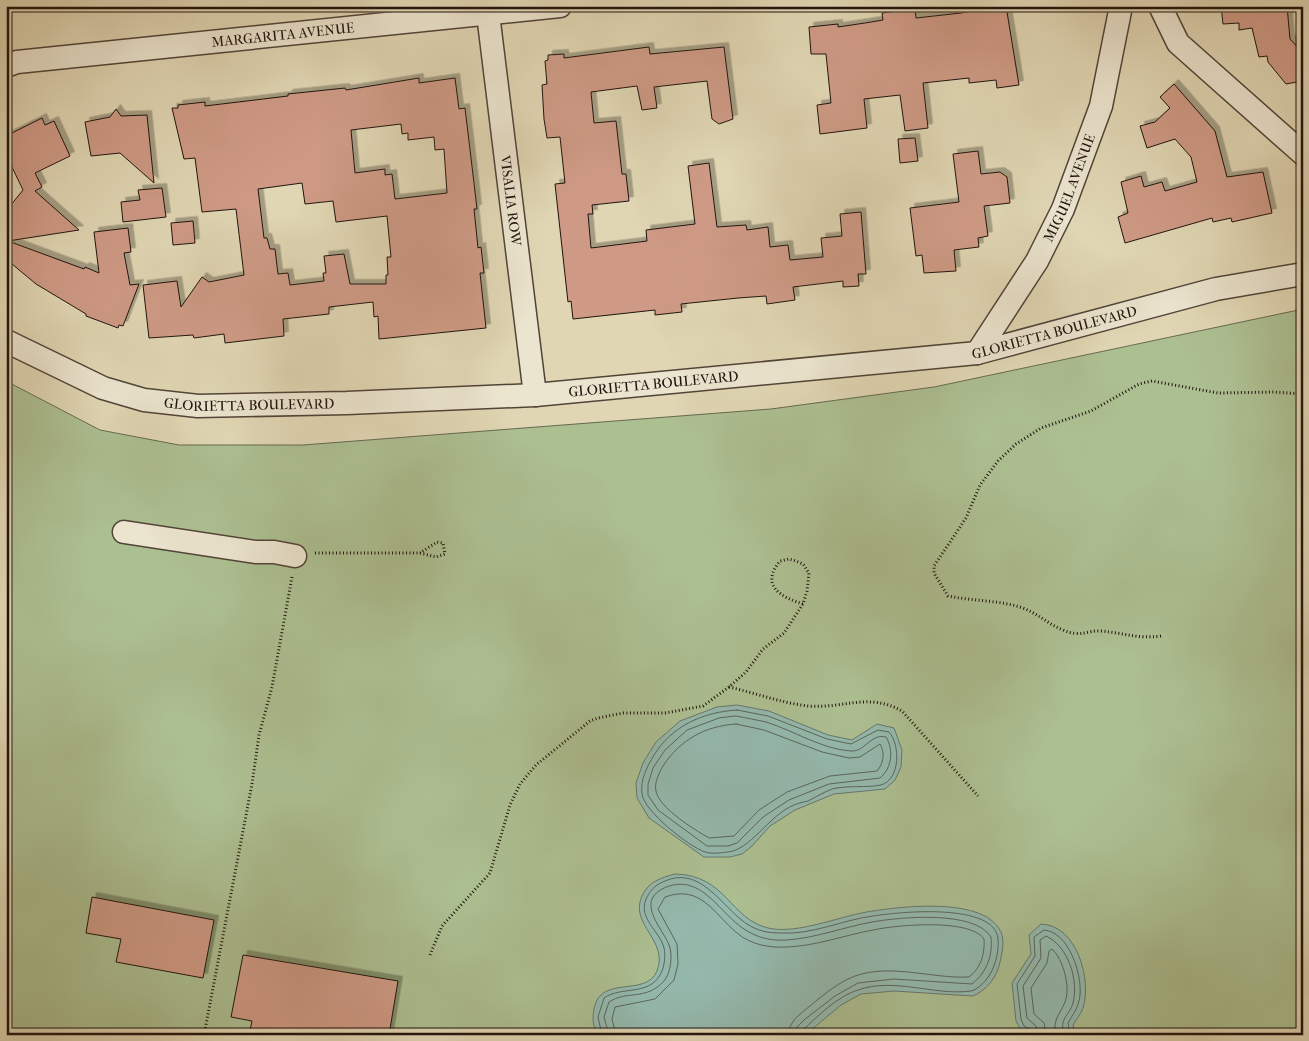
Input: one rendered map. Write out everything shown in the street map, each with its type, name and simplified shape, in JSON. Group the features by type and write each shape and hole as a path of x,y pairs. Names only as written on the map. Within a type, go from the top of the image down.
{"street":[{"name":"MARGARITA AVENUE","path":"6,66 18,62 488,10 560,6"},
{"name":"MIGUEL AVENUE","path":"977,353 1037,261 1063,209 1101,106 1121,6"},
{"path":"1160,6 1178,43 1303,154"},
{"name":"VISALIA ROW","path":"488,10 535,395"},
{"name":"GLORIETTA BOULEVARD","path":"6,341 103,388 144,400 198,406 347,404 535,395 977,353 1216,289 1303,274"},
{"path":"124,532 255,552 274,552 295,556"}],"path":[{"path":"1161,636 1143,638 1098,631 1086,635 1074,634 1062,630 1036,613 1021,607 948,596 934,573 934,566 966,518 980,485 998,461 1016,444 1041,428 1091,411 1139,384 1152,381 1218,393 1274,392 1303,394"},
{"path":"204,1035 252,784 259,735 282,637 295,556 313,553 420,552 436,557 445,554 442,543 437,542 420,552"},
{"path":"430,955 442,926 490,873 510,805 520,784 536,765 590,721 623,713 665,713 703,706 729,687 746,672 763,649 784,633 803,604 807,591 809,572 803,564 796,560 780,561 771,576 772,586 786,599 803,604"},
{"path":"729,687 807,706 840,705 859,701 889,704 902,711 978,796"}],"green space":[{"path":"1303,309 1303,1035 6,1035 6,381 100,430 179,445 303,445 771,409 934,387"}],"water":[{"path":"737,705 769,711 828,735 852,740 877,724 894,728 902,750 901,767 895,780 885,789 834,794 795,810 770,826 742,854 730,857 704,857 649,818 637,798 636,783 643,763 656,742 680,721 717,707"},
{"path":"675,874 692,876 706,882 717,889 745,916 755,923 768,928 793,929 806,927 861,913 904,907 943,906 979,913 992,921 1001,932 1003,947 999,968 987,987 973,996 894,991 861,994 841,1005 805,1035 598,1035 593,1020 598,998 605,992 614,989 643,983 651,979 657,971 658,950 644,924 639,906 642,896 648,887 660,879"},
{"path":"1041,924 1054,927 1064,934 1079,956 1083,969 1085,996 1082,1010 1073,1025 1075,1035 1033,1035 1021,1030 1016,1021 1012,983 1031,954 1029,935"}],"building":[{"path":"984,6 1006,6 1019,85 997,88 996,80 969,83 969,78 923,83 928,128 905,131 900,95 864,99 867,128 820,134 817,105 831,103 826,54 811,54 809,27 838,24 838,27 883,20 882,13 915,9 916,18 961,13 983,9"},
{"path":"1221,6 1287,6 1290,39 1302,52 1302,81 1286,84 1268,62 1267,56 1259,57 1252,28 1239,30 1239,23 1223,24"},
{"path":"649,47 650,54 724,47 733,119 719,124 712,119 707,81 654,87 657,108 642,110 637,86 591,92 594,123 616,121 622,174 626,174 629,201 592,205 593,214 588,214 591,248 647,241 646,230 695,224 688,166 709,163 717,227 746,225 747,230 768,227 770,247 788,245 790,260 823,257 821,238 842,236 840,214 861,212 866,274 858,274 859,286 843,287 843,281 793,287 795,300 767,304 766,296 738,298 681,304 682,312 655,315 655,310 573,319 571,301 568,302 555,184 565,183 560,137 547,138 544,119 542,85 547,84 545,61 548,60 548,55 564,54 564,58"},
{"path":"419,78 419,83 455,78 459,109 465,108 477,209 474,209 478,248 481,247 484,273 480,273 486,328 379,339 378,316 374,317 373,302 329,307 329,314 283,319 284,336 225,343 224,334 194,338 193,335 149,338 143,285 177,281 181,307 202,277 209,282 244,275 236,209 202,212 195,158 184,159 172,108 178,108 178,105 205,102 205,106 288,96 288,94 345,88 346,90","holes":["401,124 402,134 408,133 408,140 434,137 435,150 444,149 447,193 395,199 392,174 385,175 385,169 355,173 351,130","302,183 305,204 333,201 336,222 387,216 391,257 387,257 388,275 386,275 386,284 350,284 344,254 324,256 326,273 323,273 324,281 290,285 288,273 278,274 275,249 270,249 267,238 264,238 258,189"]},
{"path":"1174,84 1215,131 1227,177 1263,172 1272,213 1232,222 1231,218 1213,222 1212,218 1125,243 1118,217 1128,213 1121,182 1141,176 1144,187 1162,182 1165,191 1197,182 1191,157 1175,139 1147,148 1140,126 1155,122 1170,108 1160,97"},
{"path":"116,109 121,116 147,115 154,183 120,153 91,156 85,122 110,117"},
{"path":"42,118 45,125 54,121 70,156 35,173 42,187 35,191 79,230 8,241 99,273 94,232 128,228 131,252 124,253 130,285 139,284 123,326 119,325 118,328 86,316 86,314 36,284 6,259 6,211 23,190 11,165 6,167 6,136"},
{"path":"915,138 918,161 900,163 898,139"},
{"path":"978,151 981,174 1000,172 1007,177 1010,203 984,206 988,236 978,238 979,247 954,250 956,271 924,273 922,255 916,256 910,208 959,202 953,154"},
{"path":"162,188 166,217 123,222 121,202 140,200 138,190"},
{"path":"193,221 195,243 173,245 171,223"},
{"path":"92,897 214,920 203,978 116,962 121,939 86,933"},
{"path":"243,955 398,981 389,1035 249,1035 252,1021 231,1017"}]}
